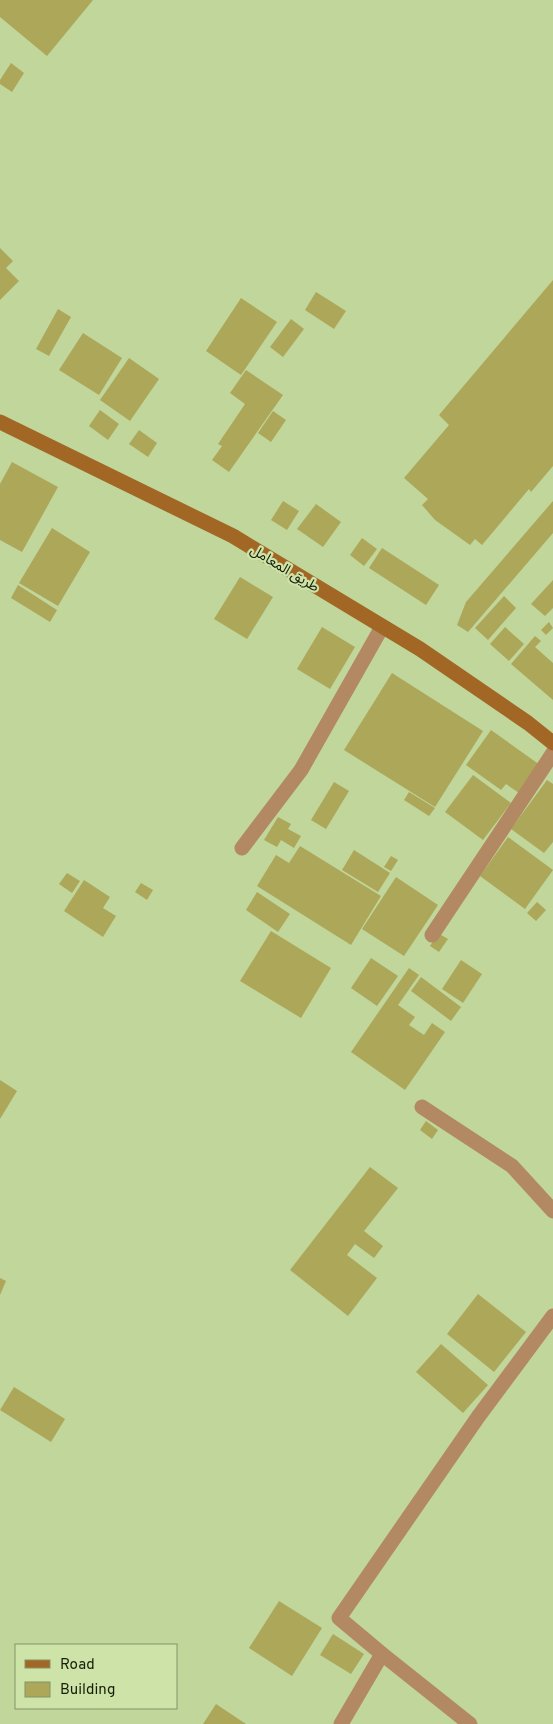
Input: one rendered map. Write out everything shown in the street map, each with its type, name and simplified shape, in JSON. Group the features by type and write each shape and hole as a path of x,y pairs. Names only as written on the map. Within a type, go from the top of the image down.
{"main road":[{"name":"طريق المعامل","path":"0,422 234,536 428,655 528,723 553,743"}],"street":[{"path":"242,848 301,770 382,627"},
{"path":"432,935 553,754"},
{"path":"422,1107 512,1166 553,1211"},
{"path":"470,1724 340,1618 478,1417 553,1316"},
{"path":"341,1724 382,1654"}],"building":[{"path":"0,0 93,0 47,56 0,17"},
{"path":"11,63 24,73 12,92 0,84 0,80"},
{"path":"0,248 13,261 6,268 19,281 0,300"},
{"path":"553,280 553,466 531,492 529,489 482,545 475,539 470,545 435,520 422,505 428,499 404,478 449,425 439,415"},
{"path":"316,292 346,311 334,329 305,310"},
{"path":"241,298 277,322 241,375 206,351"},
{"path":"58,309 71,317 49,356 36,349"},
{"path":"291,319 304,329 283,357 270,347"},
{"path":"83,333 122,358 99,395 59,370"},
{"path":"129,358 159,379 130,421 100,400"},
{"path":"246,370 283,395 229,472 212,460 222,446 218,444 245,404 230,393"},
{"path":"100,410 119,424 108,440 89,426"},
{"path":"273,411 286,420 271,442 258,433"},
{"path":"139,430 157,443 148,457 129,444"},
{"path":"12,462 58,487 22,552 0,540 0,484"},
{"path":"283,501 299,511 287,530 271,520"},
{"path":"553,501 553,533 468,632 457,625 466,602"},
{"path":"316,504 341,522 323,547 297,529"},
{"path":"52,528 90,552 58,606 19,583"},
{"path":"362,538 377,549 364,566 350,555"},
{"path":"382,548 439,585 426,605 369,568"},
{"path":"240,577 273,597 247,639 214,619"},
{"path":"553,580 553,608 545,616 531,604"},
{"path":"18,585 57,610 50,622 11,598"},
{"path":"504,596 516,608 488,640 475,628"},
{"path":"549,622 553,628 546,635 541,630"},
{"path":"322,627 355,647 330,689 297,669"},
{"path":"505,627 524,644 509,661 490,644"},
{"path":"535,636 541,641 535,647 553,663 553,700 511,664"},
{"path":"392,673 483,731 435,807 344,750"},
{"path":"491,730 540,765 519,793 506,784 501,790 466,765"},
{"path":"473,775 511,803 483,840 445,812"},
{"path":"547,780 553,784 553,842 544,853 511,829"},
{"path":"334,782 349,791 326,829 311,820"},
{"path":"409,792 435,808 429,816 404,800"},
{"path":"278,817 291,824 288,829 301,836 294,848 281,840 277,847 264,840"},
{"path":"508,837 553,870 525,909 480,876"},
{"path":"300,846 381,896 351,945 257,886 276,855 289,863"},
{"path":"354,850 390,873 378,892 342,870"},
{"path":"391,856 398,860 391,871 384,867"},
{"path":"67,873 80,881 72,893 59,884"},
{"path":"396,877 438,905 404,956 362,929"},
{"path":"84,880 110,897 103,908 116,916 103,937 64,911"},
{"path":"141,883 153,890 147,900 135,892"},
{"path":"257,892 290,914 278,932 246,910"},
{"path":"537,902 546,910 536,921 527,913"},
{"path":"271,931 331,968 301,1018 240,981"},
{"path":"438,933 448,939 439,952 430,946"},
{"path":"371,958 398,976 377,1006 351,988"},
{"path":"461,960 482,974 463,1003 442,989"},
{"path":"409,968 419,975 398,1005 415,1017 409,1025 424,1035 432,1023 445,1032 405,1090 351,1052"},
{"path":"421,977 461,1007 451,1021 411,991"},
{"path":"0,1080 17,1091 0,1119"},
{"path":"426,1121 438,1130 432,1139 420,1130"},
{"path":"370,1167 398,1188 364,1231 383,1246 374,1258 355,1244 347,1255 377,1278 348,1316 290,1270"},
{"path":"0,1278 6,1281 0,1295"},
{"path":"478,1294 526,1332 494,1372 447,1334"},
{"path":"441,1344 488,1385 463,1413 416,1372"},
{"path":"14,1387 65,1419 51,1442 0,1410"},
{"path":"279,1601 322,1628 292,1676 249,1648"},
{"path":"333,1634 364,1654 351,1674 320,1655"},
{"path":"216,1704 246,1724 203,1724"}]}
